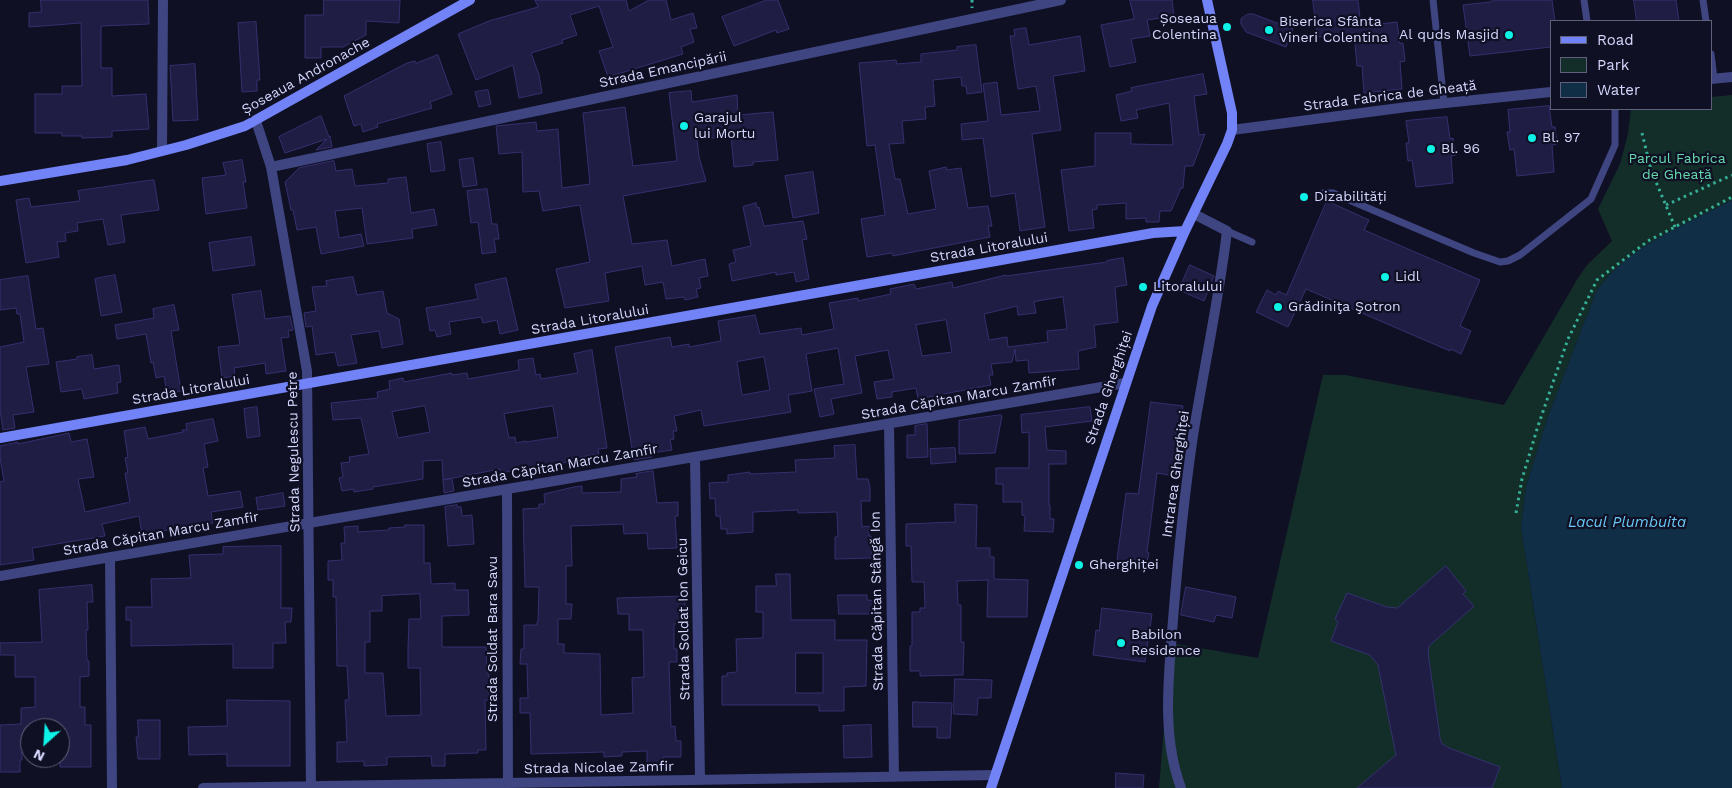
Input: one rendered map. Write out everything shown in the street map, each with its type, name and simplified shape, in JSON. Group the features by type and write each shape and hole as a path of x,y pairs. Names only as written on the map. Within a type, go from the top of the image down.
{"main road":[{"name":"Șoseaua Andronache","path":"0,181 127,160 162,152 233,131 256,121 470,0"},
{"name":"Strada Gherghiței","path":"990,788 1125,383 1158,292 1232,130 1232,113 1228,92 1207,0"},
{"name":"Strada Litoralului","path":"0,438 1154,233 1185,231"}],"street":[{"path":"162,152 163,0"},
{"name":"Strada Emancipării","path":"271,167 1061,0"},
{"path":"1712,79 1732,77"},
{"name":"Strada Fabrica de Gheață","path":"1232,130 1444,103 1550,92"},
{"name":"Strada Negulescu Petre","path":"256,121 271,167 307,371 311,787"},
{"path":"1194,214 1227,231"},
{"name":"Intrarea Gherghiței","path":"1181,788 1177,778 1170,737 1168,694 1177,573 1193,436 1222,275 1227,231"},
{"name":"Strada Căpitan Marcu Zamfir","path":"0,576 1125,383"},
{"name":"Strada Căpitan Stângă Ion","path":"889,424 894,777"},
{"name":"Strada Soldat Ion Geicu","path":"695,457 700,780"},
{"name":"Strada Soldat Bara Savu","path":"507,489 508,786"},
{"path":"110,557 112,788"},
{"name":"Strada Nicolae Zamfir","path":"203,788 508,786 700,780 995,775"}],"lane":[{"path":"1433,0 1444,103"},
{"path":"1584,0 1587,20"},
{"path":"1703,0 1706,20"},
{"path":"1323,192 1338,195 1474,253 1500,262 1508,261 1520,255 1591,199 1615,145 1615,110"},
{"path":"1227,231 1252,242"}],"path":[{"path":"1642,133 1651,170 1675,227"},
{"path":"1666,206 1732,175"},
{"path":"1516,513 1522,479 1568,339 1597,280 1648,241 1732,197"}],"green space":[{"name":"Parcul Fabrica de Gheață","path":"1732,95 1732,200 1676,228 1640,249 1609,276 1596,292 1547,419 1526,487 1521,527 1562,788 1159,788 1168,679 1176,644 1258,658 1323,375 1345,375 1504,405 1578,278 1587,265 1612,241 1598,209 1620,164 1628,134 1631,110 1712,110 1712,97"}],"water":[{"name":"Lacul Plumbuita","path":"1732,200 1732,788 1562,788 1521,527 1526,487 1547,419 1596,292 1609,276 1640,249 1676,228"}],"building":[{"path":"41,0 148,0 149,24 101,26 101,68 112,68 112,96 146,94 149,129 112,131 112,137 82,138 82,136 62,136 62,133 35,133 35,94 62,94 62,86 82,86 81,23 29,27 29,13 41,12"},
{"path":"324,0 400,0 399,23 366,21 366,35 343,47 321,47 321,58 305,58 305,15 323,15"},
{"path":"535,0 626,0 629,11 649,0 666,0 671,20 693,13 697,28 690,29 694,42 681,47 683,54 608,77 599,51 613,47 599,6 570,15 577,35 562,40 563,43 531,53 539,75 542,93 519,98 513,65 476,80 458,34 489,21 538,7"},
{"path":"767,0 778,0 789,29 777,33 776,30 734,46 722,17"},
{"path":"1130,0 1172,0 1174,16 1147,20 1150,36 1131,39 1136,62 1110,67 1101,25 1134,19"},
{"path":"1313,0 1358,0 1361,26 1397,22 1400,44 1403,43 1405,61 1400,62 1402,89 1364,93 1362,66 1357,66 1354,33 1318,37"},
{"name":"Al quds Masjid","path":"1493,0 1552,0 1555,20 1550,20 1550,47 1470,56 1463,5"},
{"path":"1634,0 1676,0 1679,20 1637,20"},
{"name":"Biserica Sfânta Vineri Colentina","path":"1248,14 1253,14 1293,29 1286,47 1246,32 1241,24 1241,19"},
{"path":"256,22 260,80 257,80 257,91 242,92 238,23"},
{"path":"1026,28 1029,45 1080,36 1085,71 1053,76 1061,130 1032,134 1045,227 1020,231 1015,193 991,197 983,138 962,140 961,124 988,121 983,84 997,82 1001,115 1040,111 1036,86 1018,89 1010,36 1015,36 1014,30"},
{"path":"976,45 982,92 967,94 966,86 962,86 961,77 933,80 935,106 925,107 926,119 902,121 904,143 889,144 895,179 900,179 908,214 936,209 929,171 946,167 947,170 961,168 968,208 988,206 992,226 988,226 990,237 893,256 892,253 867,257 861,219 885,215 875,145 867,146 859,63 896,60 897,64 921,62 921,54 957,50 957,47"},
{"path":"438,55 452,94 430,102 432,108 377,124 378,127 363,132 361,124 354,126 344,96 407,63 415,61 416,63"},
{"path":"195,64 198,120 173,121 170,66"},
{"path":"1203,74 1207,94 1194,96 1199,135 1205,134 1193,166 1185,166 1183,188 1181,188 1171,211 1160,211 1159,222 1146,222 1146,218 1126,219 1126,203 1097,205 1097,209 1092,210 1094,228 1069,231 1061,170 1095,166 1095,133 1131,133 1131,144 1173,145 1169,103 1136,110 1138,118 1121,121 1116,95 1132,91 1131,88"},
{"path":"488,90 491,104 479,107 475,92"},
{"path":"691,91 692,102 737,95 738,115 773,112 778,160 753,162 753,165 734,167 731,137 697,139 699,157 706,181 623,196 632,244 667,240 672,266 705,259 708,276 699,278 701,288 696,289 698,297 685,300 684,297 666,299 663,282 645,285 642,266 605,273 609,301 565,308 556,269 590,262 580,205 543,211 539,191 523,192 522,152 499,154 496,126 536,122 537,131 558,129 562,188 590,184 583,113 625,107 633,166 677,161 669,93"},
{"name":"Bl. 97","path":"1549,106 1552,127 1555,127 1557,144 1552,145 1554,172 1517,176 1514,149 1510,150 1507,132 1510,132 1508,110"},
{"path":"321,116 330,136 332,147 316,150 327,139 285,153 279,137"},
{"name":"Bl. 96","path":"1447,117 1450,139 1453,138 1456,155 1451,156 1453,183 1416,187 1412,160 1408,161 1406,143 1409,143 1406,121"},
{"path":"441,142 445,170 431,172 427,144"},
{"path":"473,158 477,185 463,187 459,160"},
{"path":"242,160 246,182 243,182 247,208 206,214 202,178 226,175 223,163"},
{"path":"334,161 336,171 352,169 355,186 388,183 388,179 406,177 411,213 434,209 437,225 412,229 413,238 367,244 362,208 335,211 339,238 361,234 364,246 321,254 316,227 297,230 285,182 299,168"},
{"path":"813,172 819,213 793,218 785,176"},
{"path":"154,180 159,210 121,215 125,242 108,245 103,219 77,223 78,231 65,233 66,241 57,242 59,257 26,263 16,200 29,198 31,207 80,201 78,191"},
{"path":"487,189 492,224 497,224 499,239 494,239 496,252 482,254 478,222 471,223 467,191"},
{"name":"Lidl","path":"1327,201 1369,220 1364,230 1480,280 1460,326 1471,331 1461,354 1306,289 1288,327 1256,312 1267,290 1276,295 1278,291 1286,295"},
{"path":"756,203 757,208 759,207 764,226 803,221 807,239 802,240 809,279 796,282 794,272 776,275 776,272 732,281 729,264 736,262 733,250 751,246 743,207"},
{"path":"251,237 255,265 213,271 209,243"},
{"path":"1123,258 1127,285 1115,287 1118,322 1094,325 1096,347 1078,351 1079,369 1029,373 1028,360 1016,361 1015,349 1012,362 991,364 993,375 989,375 991,385 918,399 916,388 892,392 892,397 877,399 874,382 894,379 888,350 855,356 862,393 831,399 834,414 820,417 814,389 844,384 838,348 806,354 812,391 788,395 791,412 704,426 701,410 674,416 677,431 673,431 674,439 670,440 672,450 652,453 652,457 634,460 615,347 670,337 672,347 689,344 689,347 721,341 718,321 755,315 760,334 801,328 802,335 834,329 829,303 858,298 858,301 891,294 890,289 914,284 916,289 952,282 953,288 1006,275","holes":["1063,297 1067,329 1047,331 1048,342 1008,347 1007,337 989,340 984,314 1017,306 1018,315 1036,313 1034,302","946,320 952,352 922,356 916,325","764,357 770,390 742,395 737,362"]},
{"path":"1190,265 1214,276 1204,301 1179,290"},
{"path":"115,275 122,312 101,316 95,279"},
{"path":"28,276 36,329 43,328 49,364 26,367 34,412 13,415 15,428 3,430 0,410 0,347 24,342 20,314 17,314 16,308 0,310 0,280"},
{"path":"353,277 357,295 383,291 387,313 399,319 403,344 382,348 379,331 351,335 357,363 338,366 335,352 316,355 312,326 306,327 304,313 316,311 312,287 327,286 326,281"},
{"path":"506,278 518,330 500,334 497,320 483,323 481,317 449,322 451,334 437,337 435,330 430,331 426,308 478,299 475,285"},
{"path":"261,291 265,319 290,316 293,330 288,331 289,337 281,338 286,371 266,374 265,363 234,368 235,376 222,378 218,347 240,345 232,295"},
{"path":"174,305 179,330 171,331 181,391 167,393 164,376 156,378 153,362 151,363 146,334 117,339 115,325 154,318 153,309"},
{"path":"592,350 607,448 598,449 599,454 574,458 575,461 562,463 562,467 534,471 533,467 501,473 500,469 443,480 442,460 423,461 423,479 354,492 354,489 342,491 339,478 343,477 341,463 350,462 349,457 369,454 361,418 333,420 331,403 378,398 377,392 390,389 389,381 403,378 404,382 452,373 452,375 467,373 468,379 519,370 518,360 533,358 536,375 540,374 541,379 578,373 574,354","holes":["425,406 430,432 398,438 392,412","553,406 558,437 516,443 515,437 509,438 504,414"]},
{"path":"92,355 94,369 119,365 121,382 117,383 118,393 84,399 82,389 61,392 56,362"},
{"path":"1151,402 1183,406 1173,476 1157,473 1147,552 1149,553 1145,571 1131,568 1132,563 1117,560 1126,493 1138,494"},
{"path":"257,407 260,436 247,438 244,409"},
{"path":"1090,407 1092,421 1045,427 1047,450 1066,451 1066,464 1049,464 1049,505 1050,519 1054,519 1053,532 1024,531 1025,516 1022,515 1022,502 1003,502 1003,484 996,484 996,468 1029,468 1029,432 1022,433 1021,415"},
{"path":"1001,415 995,453 959,454 959,421"},
{"path":"213,419 218,441 204,444 208,467 203,468 208,496 240,491 243,507 211,512 213,523 142,534 139,516 102,524 105,536 32,548 34,560 0,565 0,482 4,481 0,446 69,433 71,442 87,439 94,477 78,479 85,512 130,502 125,473 128,473 125,458 128,457 124,431 145,427 148,439 183,432 182,430 187,430 186,424"},
{"path":"927,424 928,457 907,458 907,435 915,435 915,426"},
{"path":"855,445 857,479 868,479 870,487 870,501 861,501 862,527 869,526 872,558 835,559 835,537 838,537 837,512 798,513 798,510 753,512 753,532 727,534 727,529 721,529 720,516 716,516 715,498 710,499 709,483 728,482 728,475 750,472 750,474 796,472 795,460 835,458 834,446"},
{"path":"955,448 956,462 931,464 930,449"},
{"path":"653,471 657,503 678,502 678,516 675,516 677,548 648,549 647,533 624,534 623,524 571,526 572,566 566,566 566,604 572,604 571,619 558,619 558,644 564,644 564,653 600,654 601,715 633,713 632,678 644,677 643,630 629,630 629,614 618,614 617,598 685,596 685,623 674,624 674,649 677,649 677,662 669,662 671,727 675,726 676,741 681,741 681,757 663,757 663,765 647,765 647,751 622,752 622,756 604,757 604,752 531,754 530,713 520,713 520,698 528,698 527,664 520,664 521,649 524,649 524,625 537,625 538,622 539,587 525,587 523,509 539,508 539,504 545,504 544,494 574,487 582,486 582,493 621,492 621,479 637,477 636,474"},
{"path":"452,479 454,491 444,493 443,480"},
{"path":"283,493 285,506 258,510 256,498"},
{"path":"955,504 977,505 976,548 990,548 990,557 994,557 994,579 1028,580 1027,617 987,617 988,580 957,581 958,605 961,605 961,642 964,642 963,675 920,676 920,671 910,671 910,646 912,646 912,612 920,612 920,608 925,608 924,582 912,582 911,546 906,546 906,524 955,522"},
{"path":"457,505 457,507 461,507 462,516 472,515 474,544 448,546 445,507"},
{"path":"405,525 424,525 424,563 430,563 431,584 455,583 455,590 468,590 469,615 442,616 442,647 486,647 489,700 485,700 486,750 478,750 478,753 445,754 445,766 432,766 431,756 387,757 387,765 364,766 364,761 337,762 337,742 347,742 345,700 349,700 347,666 337,666 336,597 333,597 333,580 328,580 328,561 342,560 341,543 345,543 344,527 358,526 358,532 405,527","holes":["420,594 421,619 409,619 408,648 408,668 420,668 421,715 386,716 383,673 365,673 365,642 370,642 370,611 382,611 382,596"]},
{"path":"281,546 281,608 292,608 291,622 285,622 286,643 273,643 273,668 233,668 233,644 131,646 131,620 126,620 126,607 152,607 151,579 191,578 189,555 223,554 223,547"},
{"path":"1446,566 1466,591 1463,594 1474,606 1429,646 1428,653 1440,738 1442,744 1449,748 1500,767 1492,788 1357,788 1396,755 1378,665 1370,655 1331,641 1338,622 1335,619 1347,593 1387,607 1397,608"},
{"path":"776,574 790,574 791,620 835,620 835,640 867,640 866,686 844,687 844,711 819,711 819,705 722,705 722,676 727,676 727,673 737,672 736,639 763,638 763,612 756,612 756,586 776,586","holes":["796,653 823,653 823,693 796,693"]},
{"path":"92,585 93,602 87,602 88,630 86,630 89,676 80,677 80,707 85,707 85,725 91,725 91,767 70,767 70,718 21,718 21,708 35,707 35,677 15,677 15,655 0,655 0,643 42,642 39,590"},
{"path":"1186,587 1236,597 1232,618 1216,615 1214,622 1181,615"},
{"path":"838,595 867,595 867,600 878,601 878,614 839,614"},
{"name":"Babilon Residence","path":"1102,608 1152,614 1145,662 1093,655 1096,630 1099,631"},
{"path":"955,679 992,680 991,698 978,698 977,715 954,714"},
{"path":"227,700 290,701 290,766 227,766 227,754 189,755 188,727 227,726"},
{"path":"913,702 952,703 950,738 937,738 937,727 913,727"},
{"path":"138,720 160,720 160,759 138,759 136,737 138,737"},
{"path":"20,724 20,772 0,772 0,725"},
{"path":"871,725 872,757 844,758 843,726"},
{"path":"1116,773 1144,775 1143,788 1116,788"}],"place":[{"name":"Șoseaua Colentina","path":"1227,27"},
{"name":"Biserica Sfânta Vineri Colentina","path":"1269,30"},
{"name":"Al quds Masjid","path":"1509,35"},
{"name":"Garajul lui Mortu","path":"684,126"},
{"name":"Bl. 97","path":"1532,138"},
{"name":"Bl. 96","path":"1431,149"},
{"name":"Dizabilități","path":"1304,197"},
{"name":"Lidl","path":"1385,277"},
{"name":"Litoralului","path":"1143,287"},
{"name":"Grădiniţa Şotron","path":"1278,307"},
{"name":"Gherghiței","path":"1079,565"},
{"name":"Babilon Residence","path":"1121,643"}]}
